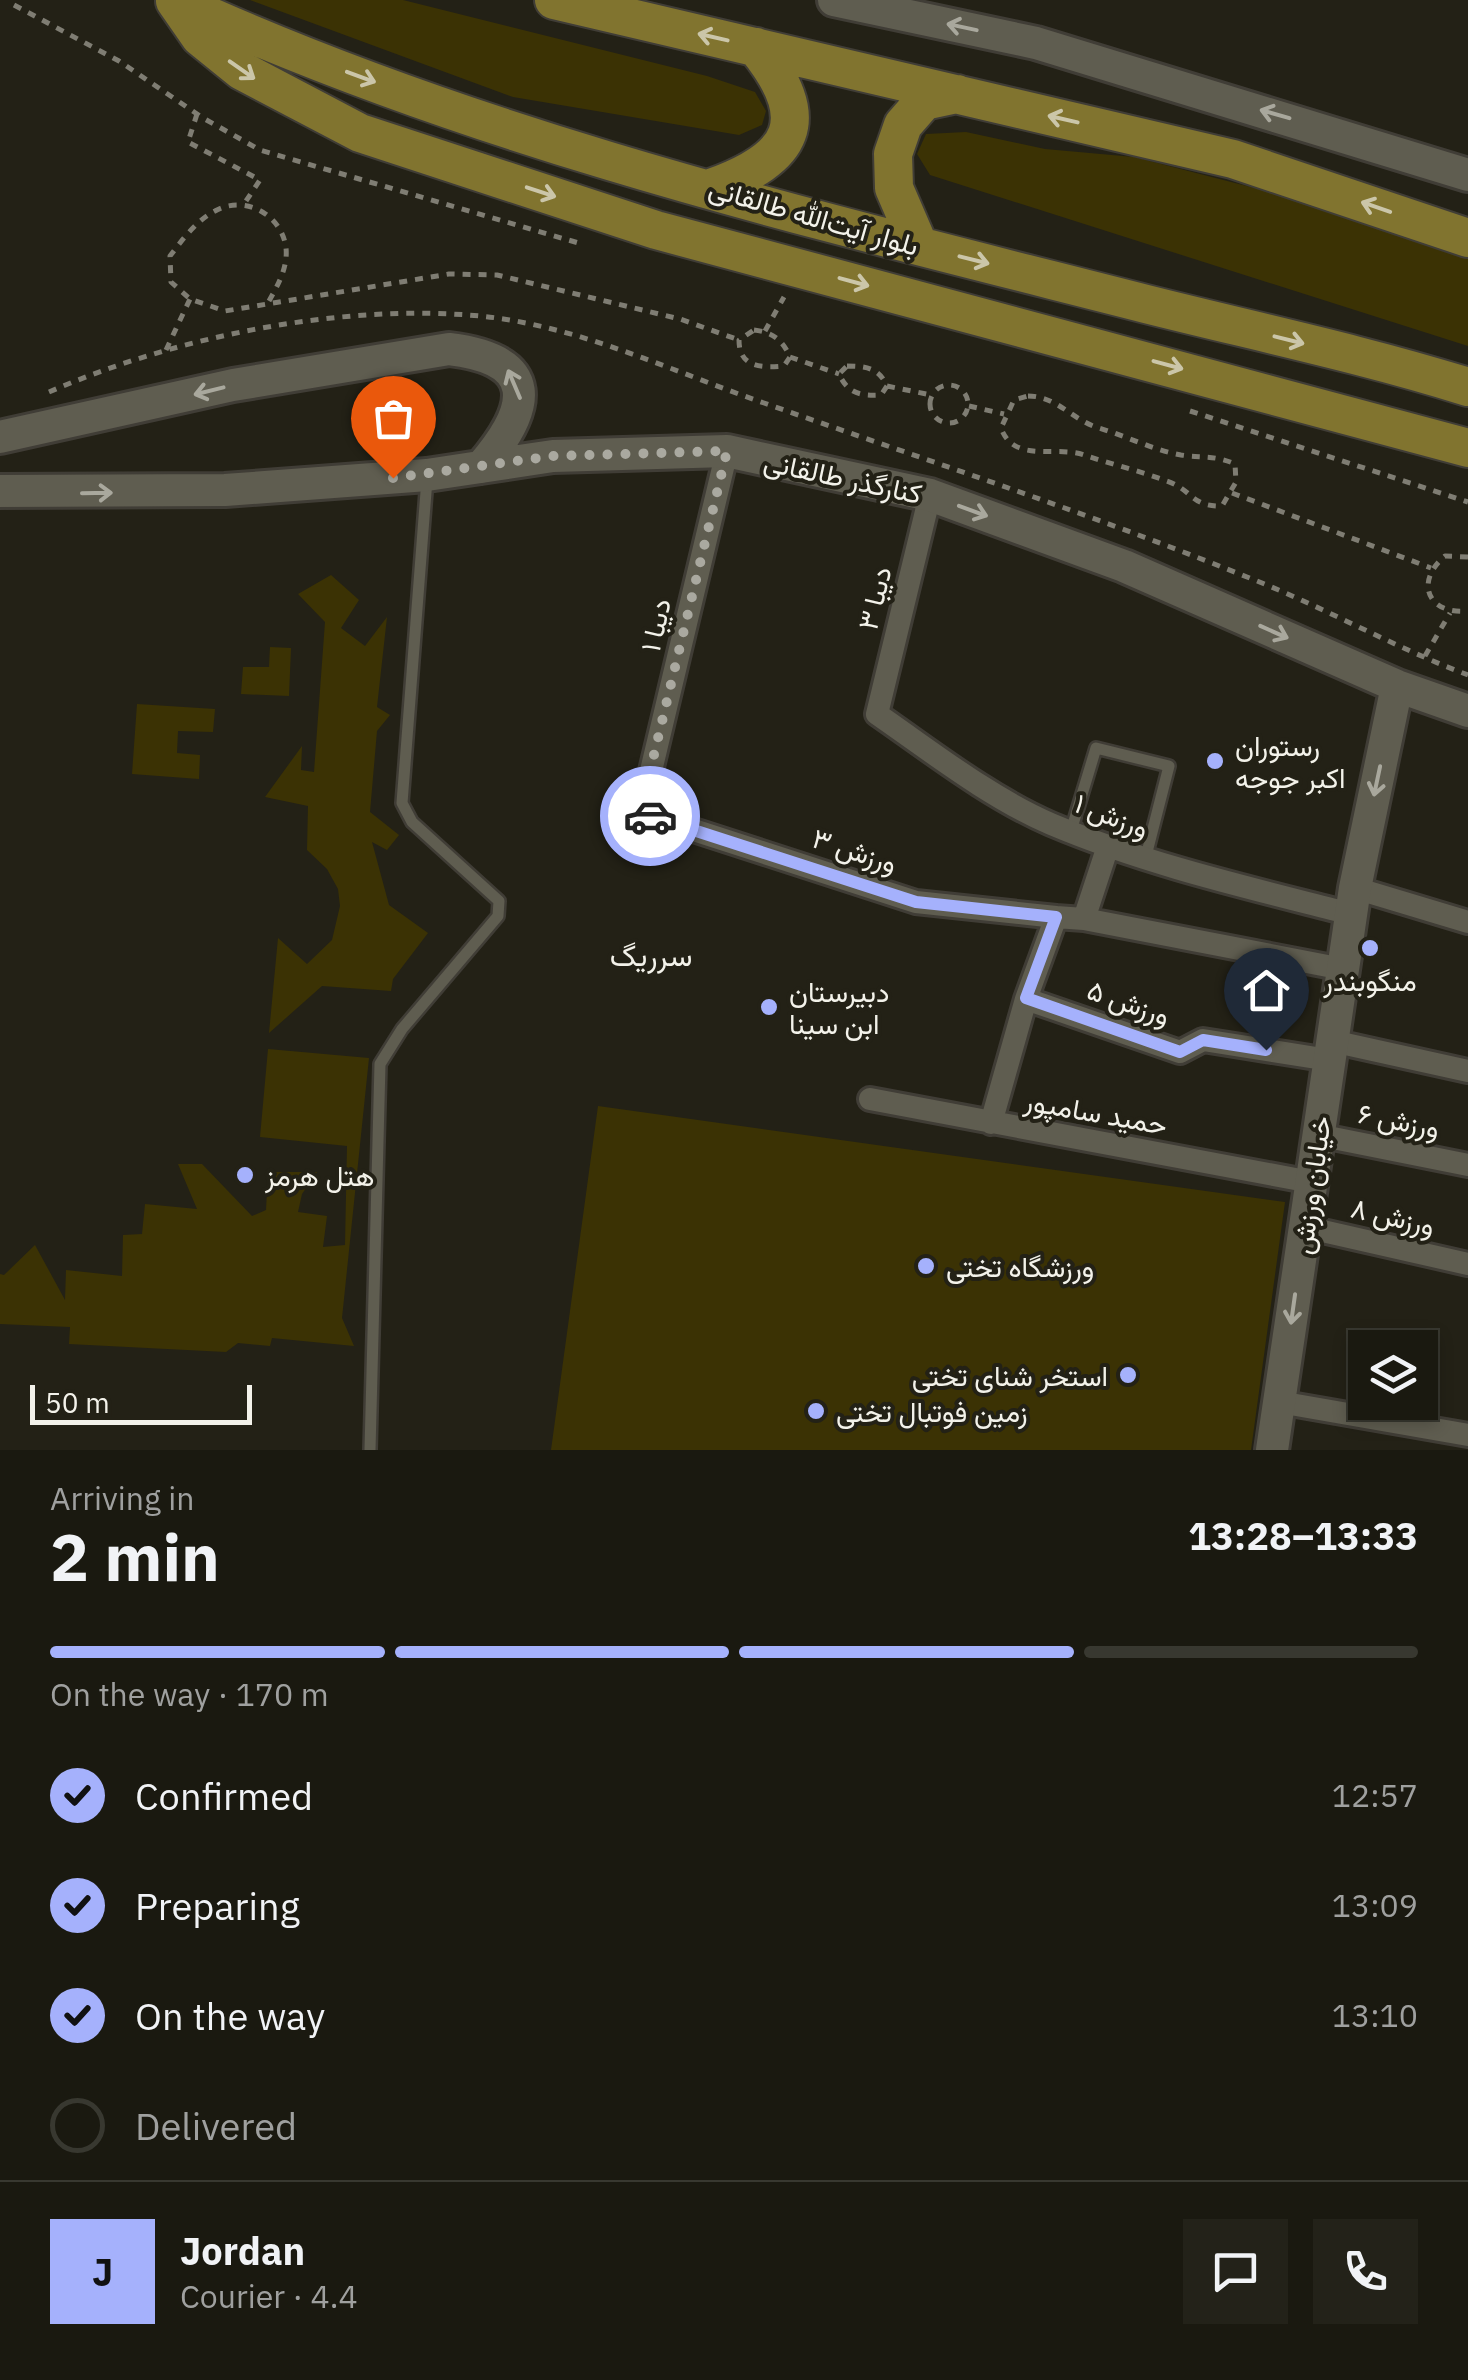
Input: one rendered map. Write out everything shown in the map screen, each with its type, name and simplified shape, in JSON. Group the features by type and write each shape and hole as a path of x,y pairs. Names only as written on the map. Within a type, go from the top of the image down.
{"main road":[{"path":"174,0 200,37 242,72 360,132 656,230 1468,448"},
{"name":"بلوار آیت‌الله طالقانی","path":"174,0 270,44 448,109 919,246 1462,389"},
{"path":"554,0 602,4 756,47 1234,159 1468,238"},
{"path":"711,188 763,166 787,138 792,109 788,96 756,47"},
{"path":"919,246 894,188 893,154 903,125 924,101 957,94"}],"street":[{"path":"834,0 1036,44 1468,175"},
{"path":"0,437 232,385 449,349 481,353 502,362 518,381 521,399 510,434 480,466"},
{"name":"کنارگذر طالقانی","path":"2,493 225,490 427,475 553,456 727,451 930,495 1124,566 1397,686 1468,711"},
{"name":"دیبا ۱","path":"640,813 727,451"},
{"name":"دیبا ۳","path":"877,714 930,495"},
{"name":"خیابان ورزش","path":"1272,1450 1353,901 1397,686"},
{"name":"ورزش ۱","path":"877,714 974,780 1071,831 1145,860 1468,922"},
{"name":"ورزش ۳","path":"640,813 916,902 1084,919"},
{"path":"1108,846 1084,919 1343,970"},
{"path":"991,1123 1026,998 1056,917"},
{"name":"ورزش ۵","path":"1026,998 1180,1052 1203,1040 1331,1051 1468,1071"},
{"name":"حمید سامپور","path":"870,1099 1311,1182"},
{"name":"ورزش ۶","path":"1318,1134 1468,1165"},
{"name":"ورزش ۸","path":"1305,1227 1468,1264"},
{"path":"1279,1402 1468,1436"}],"lane":[{"path":"370,1450 380,1064 402,1029 498,916 499,901 412,822 402,803 427,475"},
{"path":"1071,831 1096,748 1169,766 1145,860"}],"path":[{"path":"196,114 188,142 260,180 244,204"},
{"path":"269,300 283,272 287,252 282,231 266,213 244,204 216,210 170,256 171,282 190,299 225,311 269,300 449,274 497,275 680,319 739,340"},
{"path":"166,350 190,299"},
{"path":"739,340 754,330 766,331 784,343 790,357 839,374 847,389 861,396 881,395 887,386"},
{"path":"739,340 739,351 746,362 759,368 784,366 790,357"},
{"path":"839,374 847,366 864,366 882,374 887,386"},
{"path":"954,385 965,393 968,406 962,418 950,424 937,420 929,409 931,396 940,386 954,385"},
{"path":"887,386 931,396"},
{"path":"1042,396 1097,428 1122,432 1155,448 1184,455 1214,455 1235,464 1232,492 1222,506 1202,507 1167,480 1072,450 1020,450 1005,440 1001,428 1004,414 1014,400 1042,396"},
{"path":"968,406 1004,414"},
{"path":"1232,492 1431,568"},
{"path":"1468,557 1445,556 1431,568 1427,586 1434,603 1450,613 1468,611"},
{"path":"1425,656 1450,613"}],"shaded area":[{"path":"250,0 403,0 707,76 755,92 766,111 762,125 739,135 513,97"},
{"path":"966,132 1045,149 1134,157 1336,209 1468,259 1468,346 930,175 917,154 926,134"},
{"path":"331,575 359,600 341,628 365,646 387,617 377,707 390,715 377,731 370,812 399,835 387,850 372,842 389,905 428,933 393,979 391,991 322,986 269,1033 278,938 307,964 332,940 340,906 338,889 327,869 307,850 308,806 265,797 302,746 301,770 314,772 325,622 298,594"},
{"path":"270,647 291,648 289,696 241,694 243,667 269,667"},
{"path":"137,704 215,709 213,732 178,731 177,753 200,755 199,779 132,774"},
{"path":"268,1049 369,1058 342,1318 354,1346 272,1338 270,1346 238,1343 226,1352 69,1344 70,1327 0,1324 0,1274 4,1275 35,1245 65,1300 66,1270 122,1276 123,1235 142,1234 145,1204 197,1209 178,1164 202,1164 252,1216 266,1210 268,1172 317,1172 302,1194 298,1212 327,1216 323,1247 345,1245 347,1146 260,1137"},
{"name":"ورزشگاه تختی","path":"598,1106 1285,1202 1251,1450 551,1450"}],"way so far":[{"path":"393,478 553,456 727,451 640,813 650,816"}],"place":[{"name":"رستوران اکبر جوجه","path":"1215,761"},
{"name":"منگوبندر","path":"1370,948"},
{"name":"دبیرستان ابن سینا","path":"769,1007"},
{"name":"هتل هرمز","path":"245,1175"},
{"name":"ورزشگاه تختی","path":"926,1266"},
{"name":"استخر شنای تختی","path":"1128,1375"},
{"name":"زمین فوتبال تختی","path":"816,1411"}],"district":[{"name":"سرریگ","path":"651,954"}],"route":[{"path":"650,816 916,902 997,914 1056,917 1026,998 1180,1052 1203,1040 1266,1050"}]}
